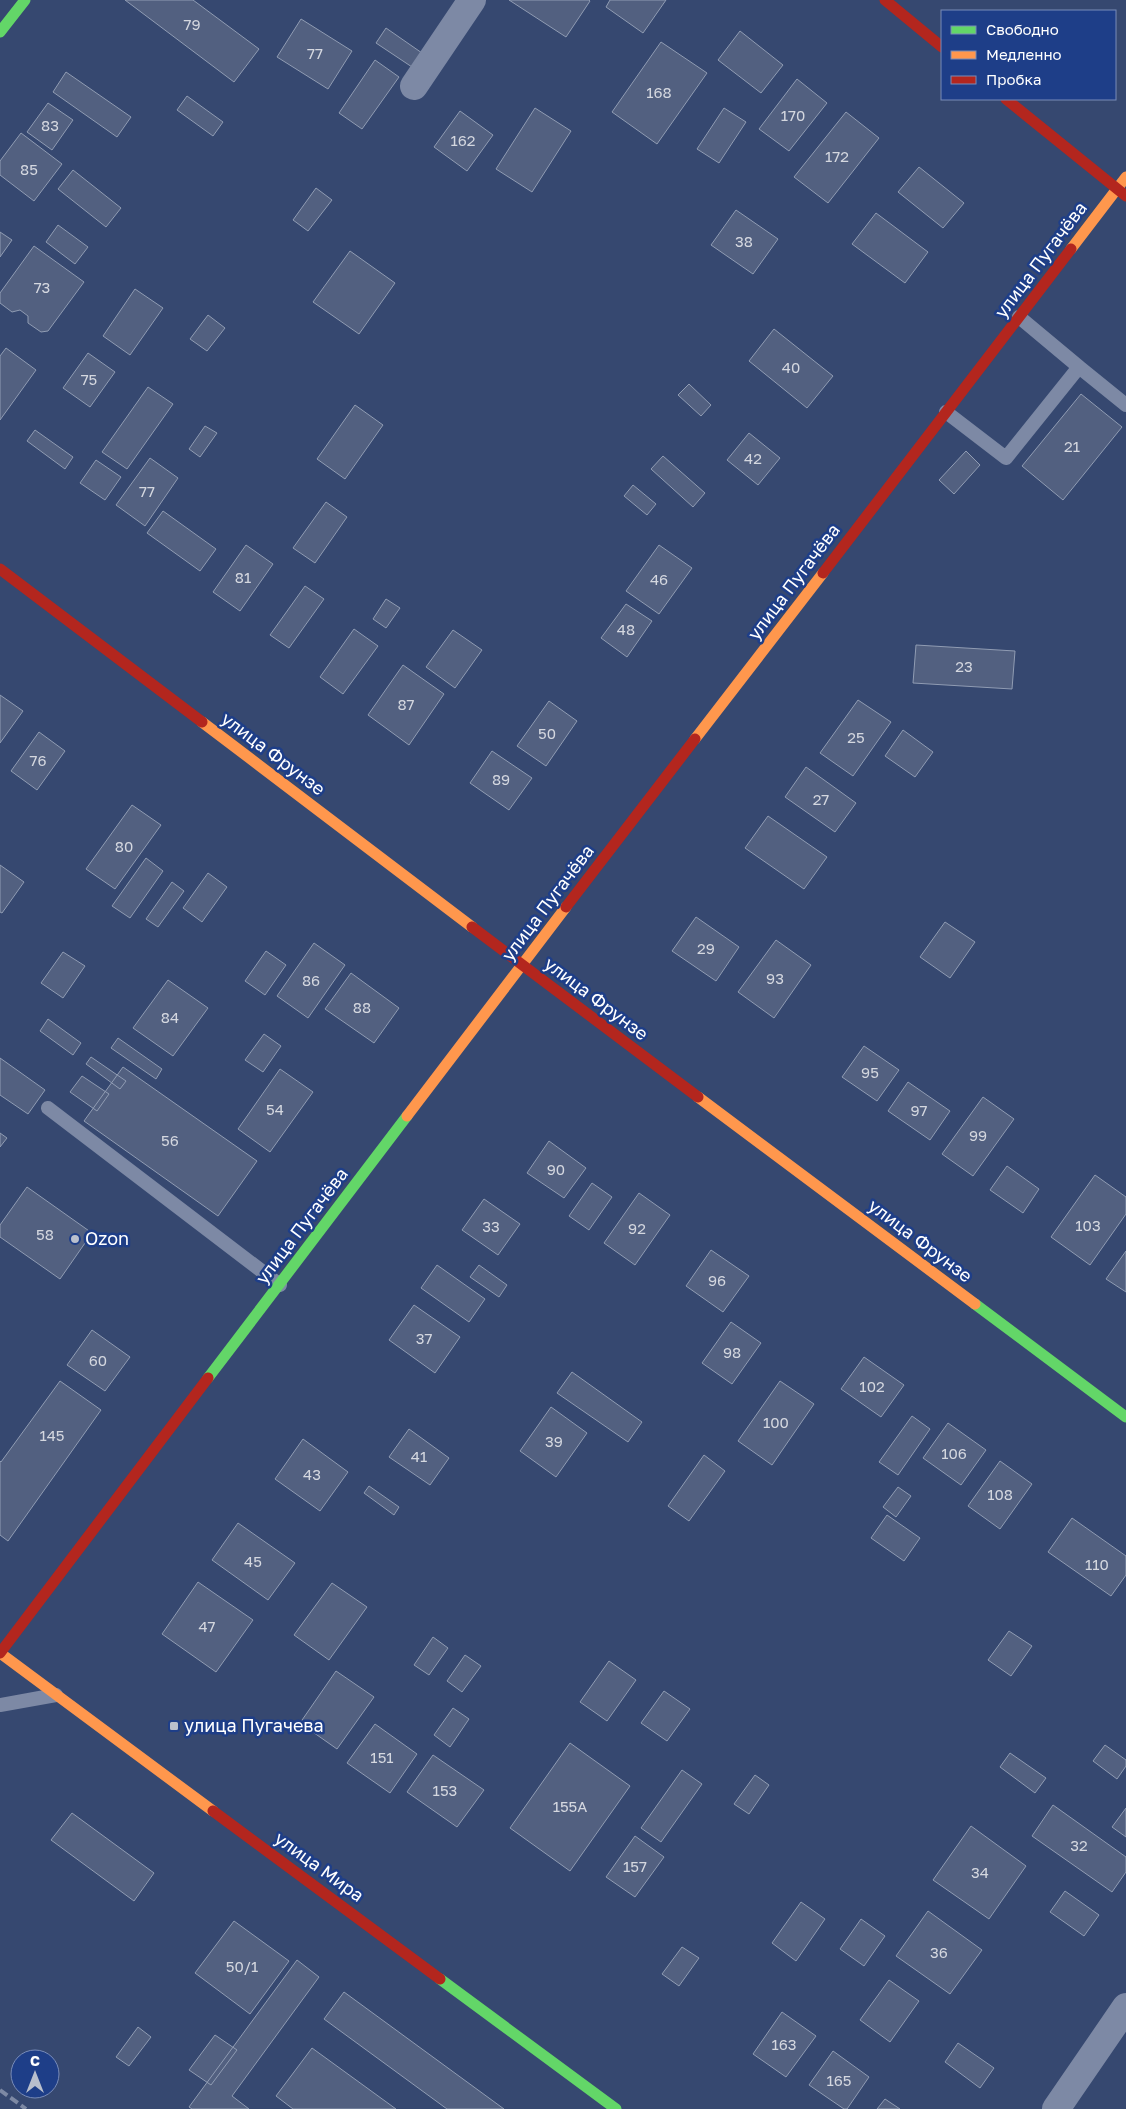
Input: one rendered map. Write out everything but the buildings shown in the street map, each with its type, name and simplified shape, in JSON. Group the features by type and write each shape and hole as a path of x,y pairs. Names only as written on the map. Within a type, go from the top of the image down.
{"street":[{"path":"0,32 25,0"},
{"path":"414,86 472,0"},
{"path":"884,0 941,46"},
{"path":"1007,100 1122,192"},
{"name":"улица Пугачёва","path":"0,1653 522,965 946,412 1019,317 1122,192 1126,177"},
{"name":"улица Фрунзе","path":"0,569 522,965 1126,1417"},
{"name":"улица Мира","path":"0,1653 616,2109"},
{"path":"1056,2109 1126,2007"}],"lane":[{"path":"1019,317 1126,405"},
{"path":"946,412 1006,458 1079,367"},
{"path":"48,1108 280,1285"},
{"path":"0,1705 56,1694"}],"railway":[{"path":"0,2090 26,2109"}],"traffic: fast":[{"path":"0,32 25,0"},
{"path":"208,1378 407,1116"},
{"path":"975,1304 1126,1417"},
{"path":"440,1979 616,2109"}],"traffic: slow":[{"path":"1071,249 1126,177"},
{"path":"695,739 823,573"},
{"path":"202,722 472,927"},
{"path":"407,1116 566,907"},
{"path":"698,1097 975,1304"},
{"path":"0,1653 213,1811"}],"traffic: jam":[{"path":"885,0 941,46"},
{"path":"1007,100 1126,196"},
{"path":"823,573 1071,249"},
{"path":"0,569 202,722"},
{"path":"566,907 695,739"},
{"path":"472,927 698,1097"},
{"path":"0,1653 208,1378"},
{"path":"213,1811 440,1979"}],"place":[{"name":"Ozon","path":"75,1239"},
{"name":"улица Пугачева","path":"174,1726"}]}
